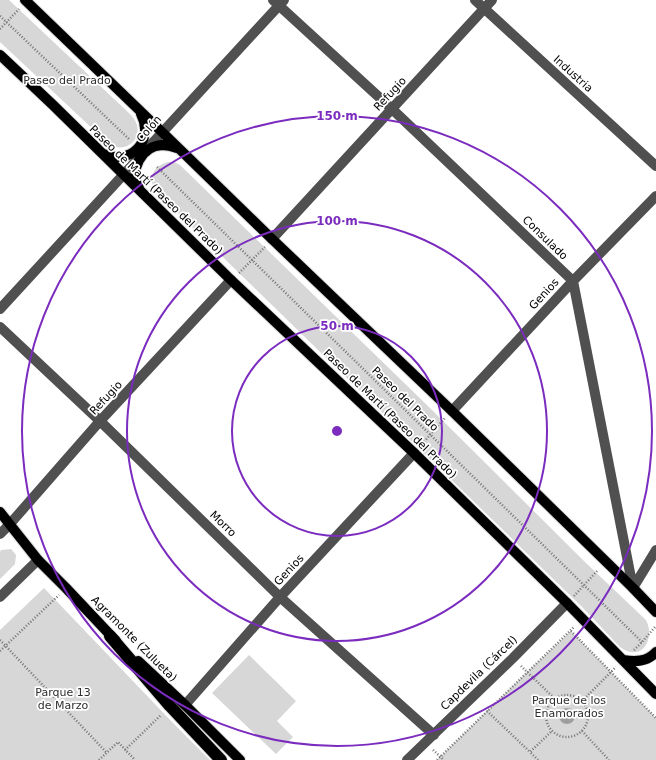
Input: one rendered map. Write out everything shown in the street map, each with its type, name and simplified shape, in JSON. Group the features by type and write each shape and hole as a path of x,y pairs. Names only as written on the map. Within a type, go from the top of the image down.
{"highway":[{"path":"110,636 170,706 221,760"}],"main road":[{"path":"26,1 272,240 452,411 656,612"},
{"name":"Paseo de Martí (Paseo del Prado)","path":"0,55 232,280 414,453 567,603 656,694"},
{"path":"97,150 105,155 122,157 131,154 138,148 144,139 146,129 140,111"},
{"path":"144,194 138,186 136,170 139,160 144,153 160,145 170,145 179,149"},
{"name":"Agramonte (Zulueta)","path":"0,512 38,560 110,636 185,705 240,760"},
{"path":"623,660 634,662 640,661 656,652"}],"street":[{"name":"Industria","path":"475,0 656,166"},
{"name":"Refugio","path":"272,240 492,0"},
{"name":"Consulado","path":"279,2 573,281"},
{"name":"Colón","path":"0,309 144,153 279,2"},
{"name":"Genios","path":"452,411 573,281 656,196"},
{"name":"Refugio","path":"0,534 100,421 232,280"},
{"path":"573,281 633,588"},
{"name":"Morro","path":"0,327 100,421 280,597 434,735"},
{"name":"Genios","path":"185,705 280,597 414,453"},
{"path":"633,588 656,550"},
{"path":"0,597 38,560"},
{"name":"Capdevila (Cárcel)","path":"407,760 567,603"}],"path":[{"path":"0,29 26,1"},
{"path":"0,16 133,142"},
{"name":"Paseo del Prado","path":"158,167 642,642"},
{"path":"232,280 272,240"},
{"path":"414,453 452,411"},
{"path":"567,603 606,562"},
{"path":"0,652 66,588"},
{"path":"582,701 642,642 656,626"},
{"path":"437,760 571,631 656,718"},
{"path":"0,640 107,753"},
{"path":"512,658 555,699"},
{"path":"572,695 577,697 586,705 588,714 587,723 585,728 578,735 561,737 552,731 548,726 546,714 550,703 555,699 560,696 572,695"},
{"path":"125,750 170,706"},
{"path":"488,711 538,760"},
{"path":"530,752 552,731"},
{"path":"582,731 609,760"},
{"path":"99,760 118,742 135,760"}],"green space":[{"name":"Paseo del Prado","path":"0,0 9,0 131,115 138,128 135,140 131,144 119,147 111,146 0,42"},
{"path":"168,162 174,162 180,165 646,620 649,628 649,635 648,642 645,647 640,651 634,652 620,647 582,607 155,191 152,182 153,173 159,166"},
{"path":"11,549 16,555 15,564 0,579 0,552 1,550"},
{"name":"Parque 13 de Marzo","path":"44,588 210,760 0,760 0,630"},
{"name":"Parque de los Enamorados","path":"571,631 656,718 656,760 437,760 527,672"},
{"path":"249,655 296,701 277,721 293,737 276,754 212,693"}],"shaded area":[{"path":"567,708 573,710 575,716 573,722 567,724 561,722 559,716 561,710"}]}
